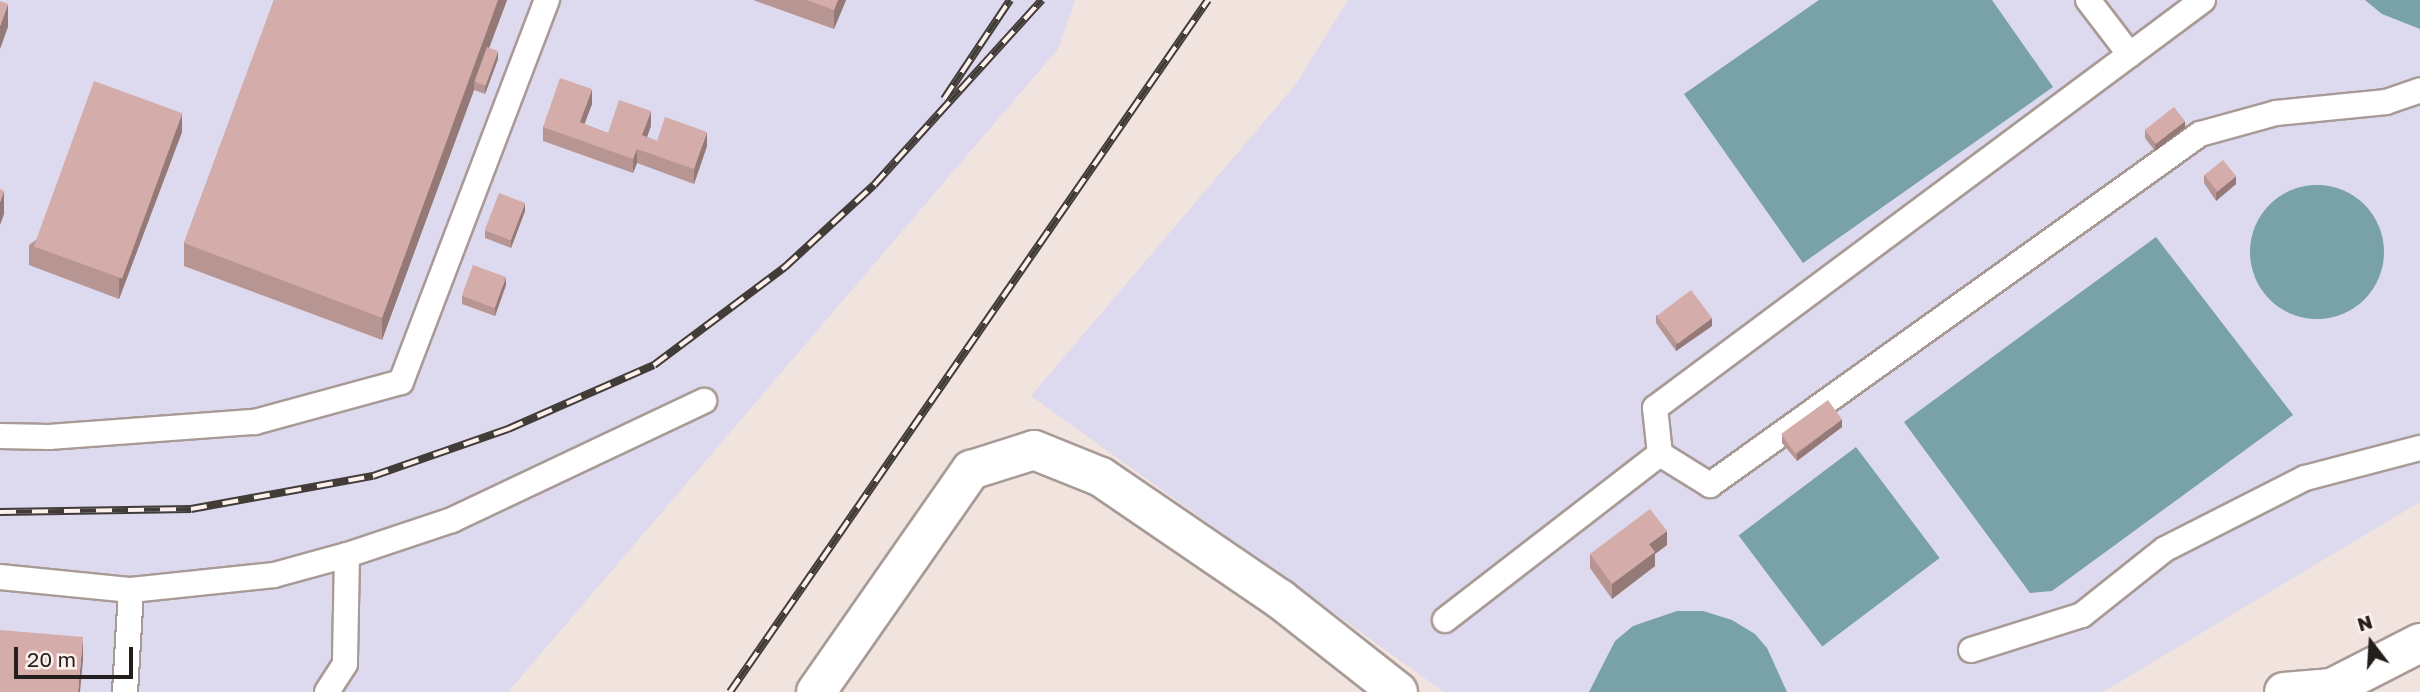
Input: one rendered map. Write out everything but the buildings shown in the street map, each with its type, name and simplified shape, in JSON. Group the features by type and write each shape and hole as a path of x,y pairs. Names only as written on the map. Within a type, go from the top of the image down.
{"street":[{"path":"816,692 971,470 1034,450 1101,477 1280,599 1398,692"},
{"path":"2284,692 2332,688 2420,643"}],"lane":[{"path":"0,436 49,437 255,422 401,382 547,0"},
{"path":"2088,0 2130,55"},
{"path":"1660,454 1655,408 2203,0"},
{"path":"1660,454 1710,485 2200,134 2276,113 2386,102 2420,90"},
{"path":"0,577 131,590 274,575 347,555 452,520 704,401"},
{"path":"1971,650 2082,615 2165,549 2305,478 2420,448"},
{"path":"1445,620 1660,454"},
{"path":"327,692 345,664 347,555"},
{"path":"125,692 131,590"}],"shaded area":[{"path":"0,0 1075,0 1058,49 508,692 0,692"},
{"path":"1348,0 2420,0 2420,502 2103,692 1444,692 1031,396 1296,84"}],"water":[{"path":"1819,0 1992,0 2053,87 1803,263 1684,94"},
{"path":"2365,0 2420,0 2420,29 2382,14"},
{"path":"2317,185 2343,190 2364,205 2379,226 2384,252 2379,278 2364,299 2343,314 2317,319 2291,314 2270,299 2255,278 2250,252 2255,226 2270,205 2291,190"},
{"path":"2156,237 2293,415 2052,591 2030,593 1904,422"},
{"path":"1856,447 1940,558 1822,646 1739,535"},
{"path":"1677,611 1703,611 1732,620 1755,634 1767,648 1787,692 1589,692 1615,641 1633,626"}],"railway":[{"path":"944,99 1010,0"},
{"path":"0,512 191,509 373,476 508,429 654,365 785,267 874,185 1042,0"},
{"path":"730,692 1208,0"}]}
